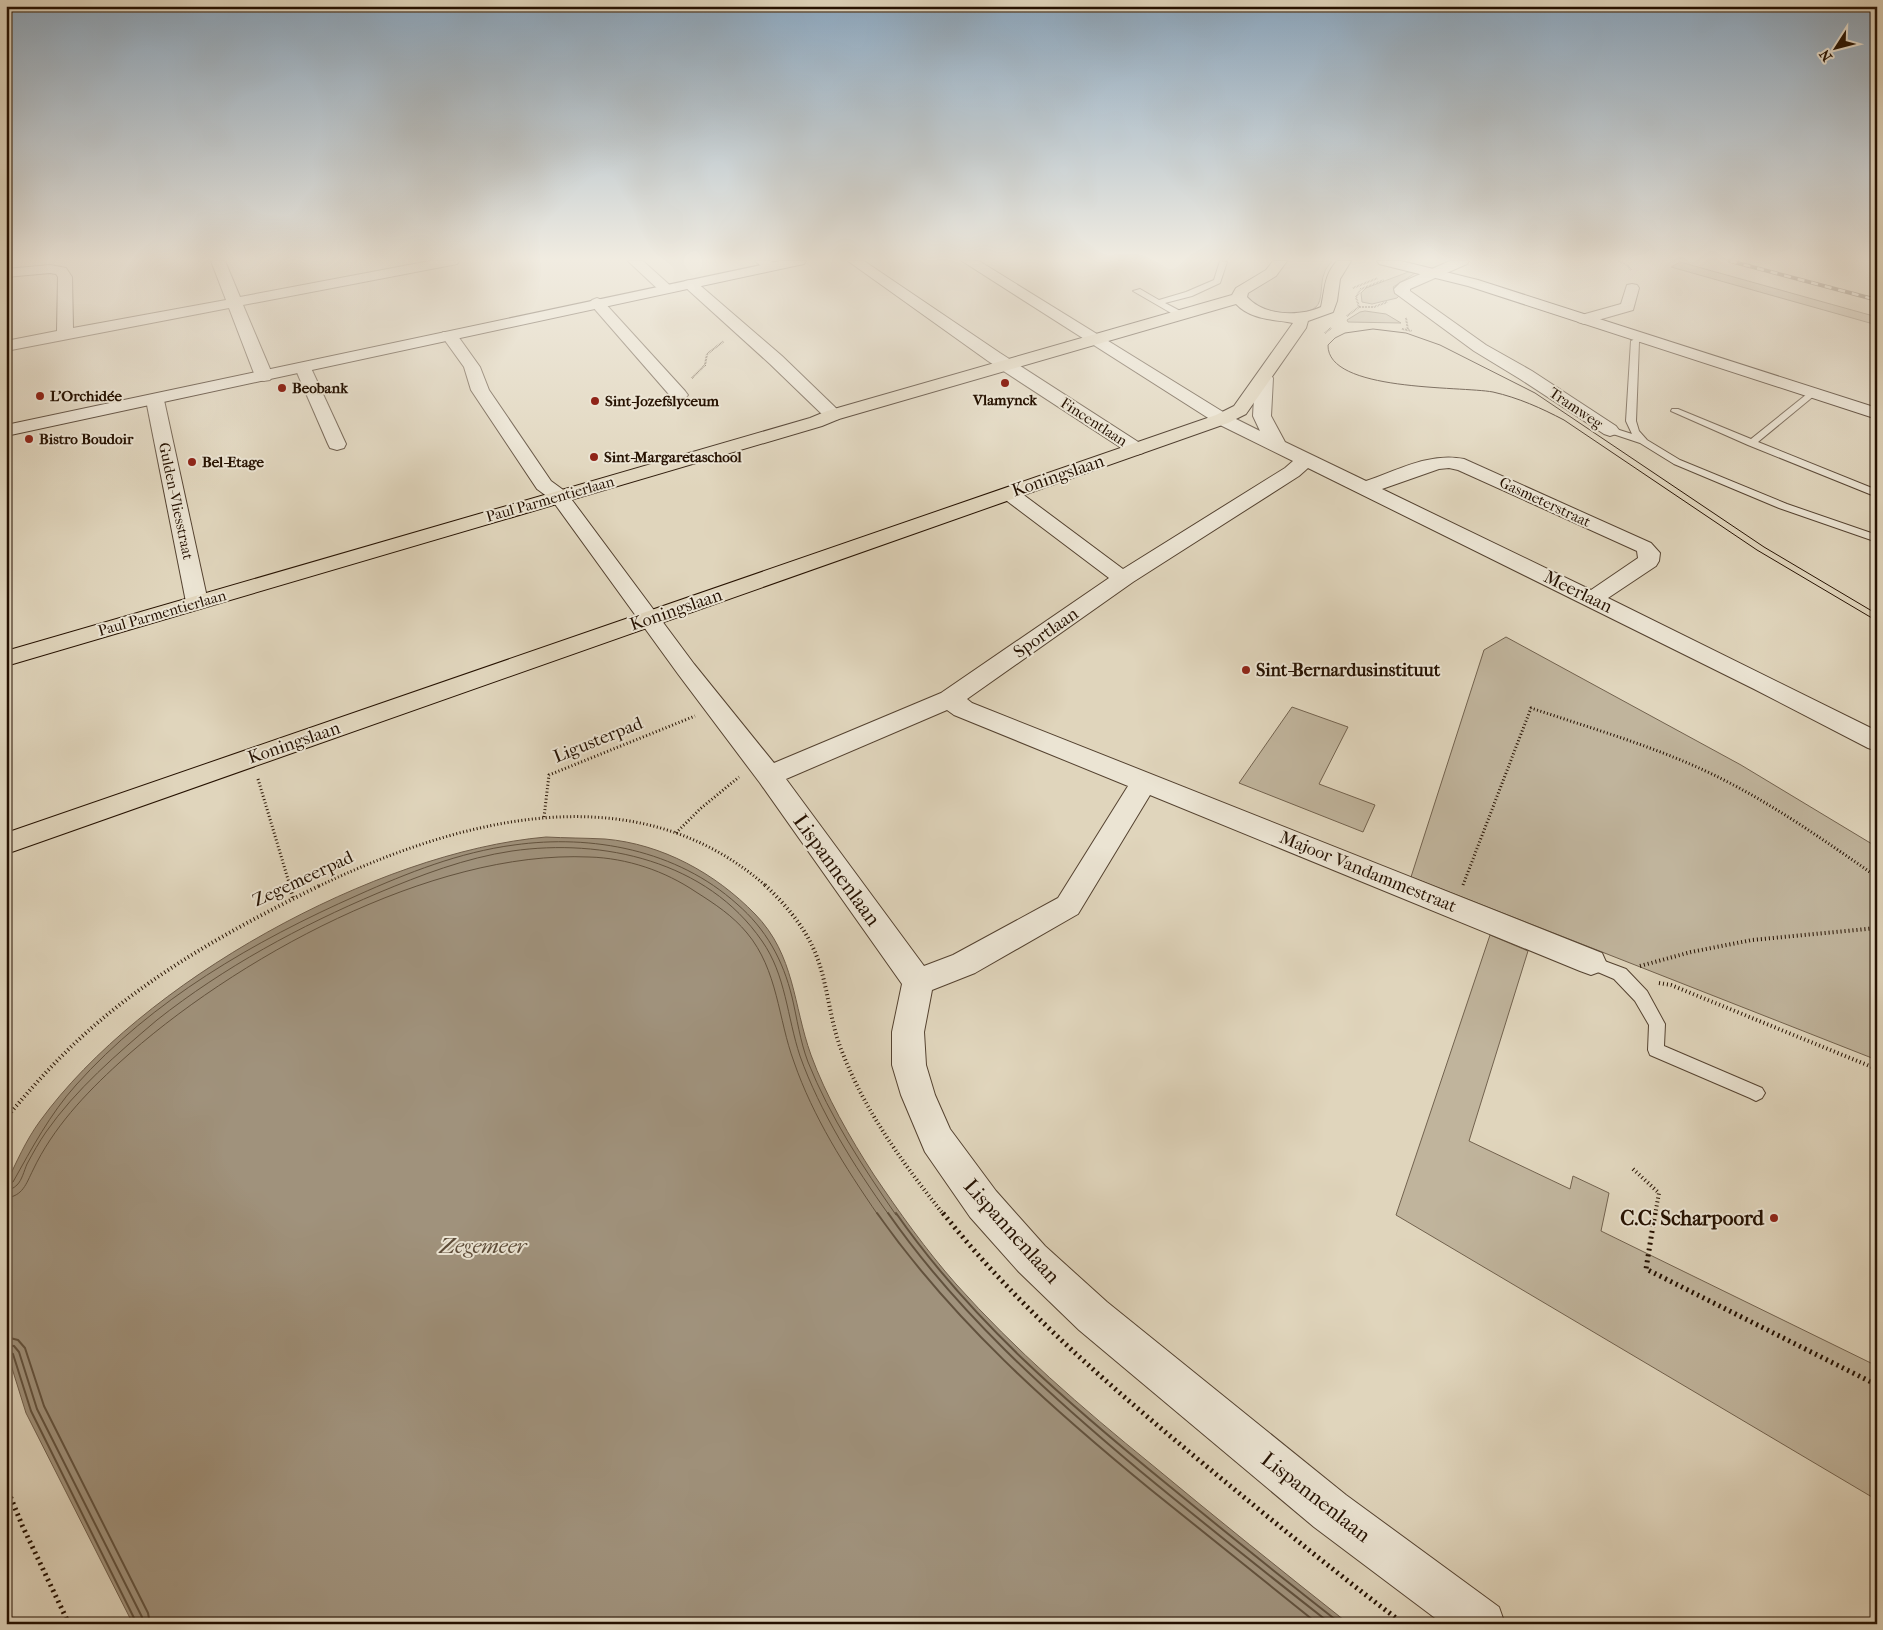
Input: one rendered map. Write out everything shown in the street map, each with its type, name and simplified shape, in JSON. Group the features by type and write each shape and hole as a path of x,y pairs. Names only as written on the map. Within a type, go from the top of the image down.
{"main road":[{"name":"Paul Parmentierlaan","path":"6,659 833,415 1105,337"},
{"name":"Koningslaan","path":"6,844 1222,419 1240,410 1292,337"}],"street":[{"path":"6,346 54,337"},
{"path":"247,337 262,372"},
{"path":"6,422 262,372 424,337"},
{"path":"6,432 155,400 262,372 303,368 440,337"},
{"name":"Lispannenlaan","path":"450,337 472,367 480,390 544,485 558,496 650,619 755,776 918,982 908,1032 909,1065 937,1140 982,1204 1032,1259 1093,1316 1330,1511 1482,1624"},
{"path":"627,337 679,395"},
{"path":"750,337 833,415"},
{"name":"Fincentlaan","path":"965,337 1136,449"},
{"name":"Meerlaan","path":"1090,337 1222,419 1592,598 1877,742"},
{"name":"Tramweg","path":"1464,337 1610,430"},
{"path":"1641,338 1877,414"},
{"path":"303,368 337,444"},
{"path":"1264,378 1262,416 1277,444"},
{"name":"Gulden-Vliesstraat","path":"155,400 198,602"},
{"name":"Sportlaan","path":"755,776 950,699 1125,578 1292,472 1306,459"},
{"name":"Gasmeterstraat","path":"1366,488 1436,463 1449,462 1464,465 1644,547 1649,553 1648,560 1592,598"},
{"path":"1010,494 1113,572 1125,578"},
{"name":"Majoor Vandammestraat","path":"950,699 963,709 1591,962"},
{"path":"918,982 964,964 1068,906 1144,783"}],"lane":[{"path":"1641,338 1635,341 1631,421 1634,432 1644,442 1658,452 1685,465 1783,506 1877,539"},
{"path":"1752,443 1812,393"},
{"path":"1675,411 1877,494"},
{"path":"1610,430 1644,442"},
{"path":"1591,962 1620,974 1641,996 1657,1024 1656,1050 1756,1093"}],"path":[{"path":"1454,907 1531,708 1678,759 1717,776 1762,801 1824,840 1877,877"},
{"name":"Ligusterpad","path":"544,817 549,775 698,715"},
{"path":"251,758 293,898"},
{"name":"Zegemeerpad","path":"6,1118 24,1095 64,1055 113,1012 161,976 251,920 293,898 363,866 452,834 491,824 544,817 624,821 676,833 700,809 755,776"},
{"path":"1620,974 1630,968 1691,952 1752,940 1877,928"},
{"path":"1620,974 1671,985 1877,1069"},
{"path":"1633,1169 1659,1193 1646,1268 1877,1385"},
{"path":"6,1486 68,1624"}],"shaded area":[{"path":"1506,637 1741,765 1877,847 1877,1060 1411,877 1484,650"},
{"path":"1292,707 1348,727 1319,784 1375,805 1363,832 1239,783"},
{"path":"1490,935 1528,951 1469,1141 1570,1189 1573,1176 1609,1193 1601,1231 1877,1366 1877,1500 1396,1215"}],"water":[{"name":"Zegemeer","path":"546,837 605,839 647,847 667,854 686,863 723,886 755,914 768,930 786,963 811,1055 847,1132 883,1189 945,1271 978,1308 1025,1355 1075,1400 1125,1443 1349,1624 133,1624 26,1413 6,1349 6,1184 30,1136 40,1121 84,1070 138,1020 199,974 267,933 337,897 409,868 479,848"}],"tram line":[{"path":"1337,337 1328,345 1333,360 1349,371 1371,379 1398,384 1503,394 1538,407 1564,420 1757,550 1877,621"},
{"path":"1418,337 1440,345 1535,393 1764,547 1877,614"}],"place":[{"name":"Vlamynck","path":"1005,383"},
{"name":"Beobank","path":"282,388"},
{"name":"L'Orchidée","path":"40,396"},
{"name":"Sint-Jozefslyceum","path":"595,401"},
{"name":"Bistro Boudoir","path":"29,439"},
{"name":"Sint-Margaretaschool","path":"594,457"},
{"name":"Bel-Etage","path":"192,462"},
{"name":"Sint-Bernardusinstituut","path":"1246,670"},
{"name":"C.C. Scharpoord","path":"1774,1218"}]}
